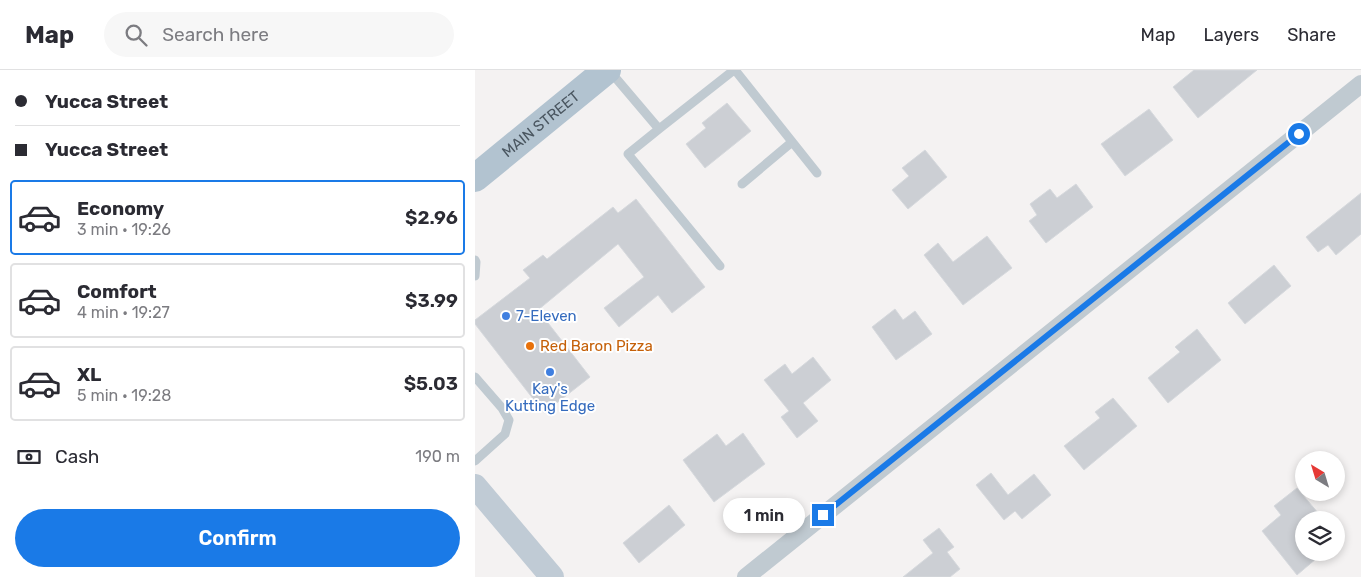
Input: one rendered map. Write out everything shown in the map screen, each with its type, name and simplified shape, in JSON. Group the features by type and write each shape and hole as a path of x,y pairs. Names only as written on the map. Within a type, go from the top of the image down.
{"main road":[{"name":"MAIN STREET","path":"475,178 608,70"}],"street":[{"path":"746,577 1361,84"},
{"path":"475,486 552,577"}],"lane":[{"path":"608,70 659,129"},
{"path":"720,266 629,154 734,70 817,173"},
{"path":"742,184 792,142"},
{"path":"475,260 475,276"},
{"path":"475,377 502,408 509,420 505,434 475,461"}],"building":[{"path":"1194,70 1257,70 1198,118 1173,87"},
{"path":"727,103 751,131 705,168 686,144 706,128 702,123"},
{"path":"1149,109 1173,140 1125,176 1101,144"},
{"path":"925,150 947,177 908,209 892,190 909,176 902,168"},
{"path":"1076,184 1093,207 1046,243 1029,221 1037,215 1030,204 1050,189 1057,198"},
{"path":"1361,193 1361,234 1336,255 1328,245 1318,252 1306,237"},
{"path":"636,199 705,287 672,313 658,295 619,327 604,308 644,277 618,244 538,310 590,377 544,413 475,324 475,320 530,278 523,270 543,255 547,259 613,207 618,213"},
{"path":"987,236 1012,268 963,305 924,255 938,243 953,262"},
{"path":"1274,265 1291,286 1245,324 1228,303"},
{"path":"895,309 903,320 915,311 932,334 896,360 872,327"},
{"path":"1197,329 1221,360 1168,403 1148,378 1180,352 1175,347"},
{"path":"813,357 831,380 803,403 818,421 797,438 781,417 789,411 764,380 785,364 792,374"},
{"path":"1113,398 1137,426 1084,470 1064,446 1100,418 1095,412"},
{"path":"743,433 765,464 714,502 683,460 717,434 726,446"},
{"path":"991,473 1008,495 1034,474 1051,495 1022,519 1015,511 1004,520 976,485"},
{"path":"1295,490 1295,501 1308,501 1316,511 1295,511 1295,561 1313,561 1297,575 1262,531 1281,515 1274,506"},
{"path":"669,505 685,525 639,563 623,543"},
{"path":"939,528 954,547 947,552 960,569 950,577 903,577 933,553 923,540"}],"place":[{"name":"7-Eleven","path":"506,316"},
{"name":"Red Baron Pizza","path":"530,346"},
{"name":"Kay's Kutting Edge","path":"550,372"}],"route":[{"path":"823,515 1299,134"}]}
